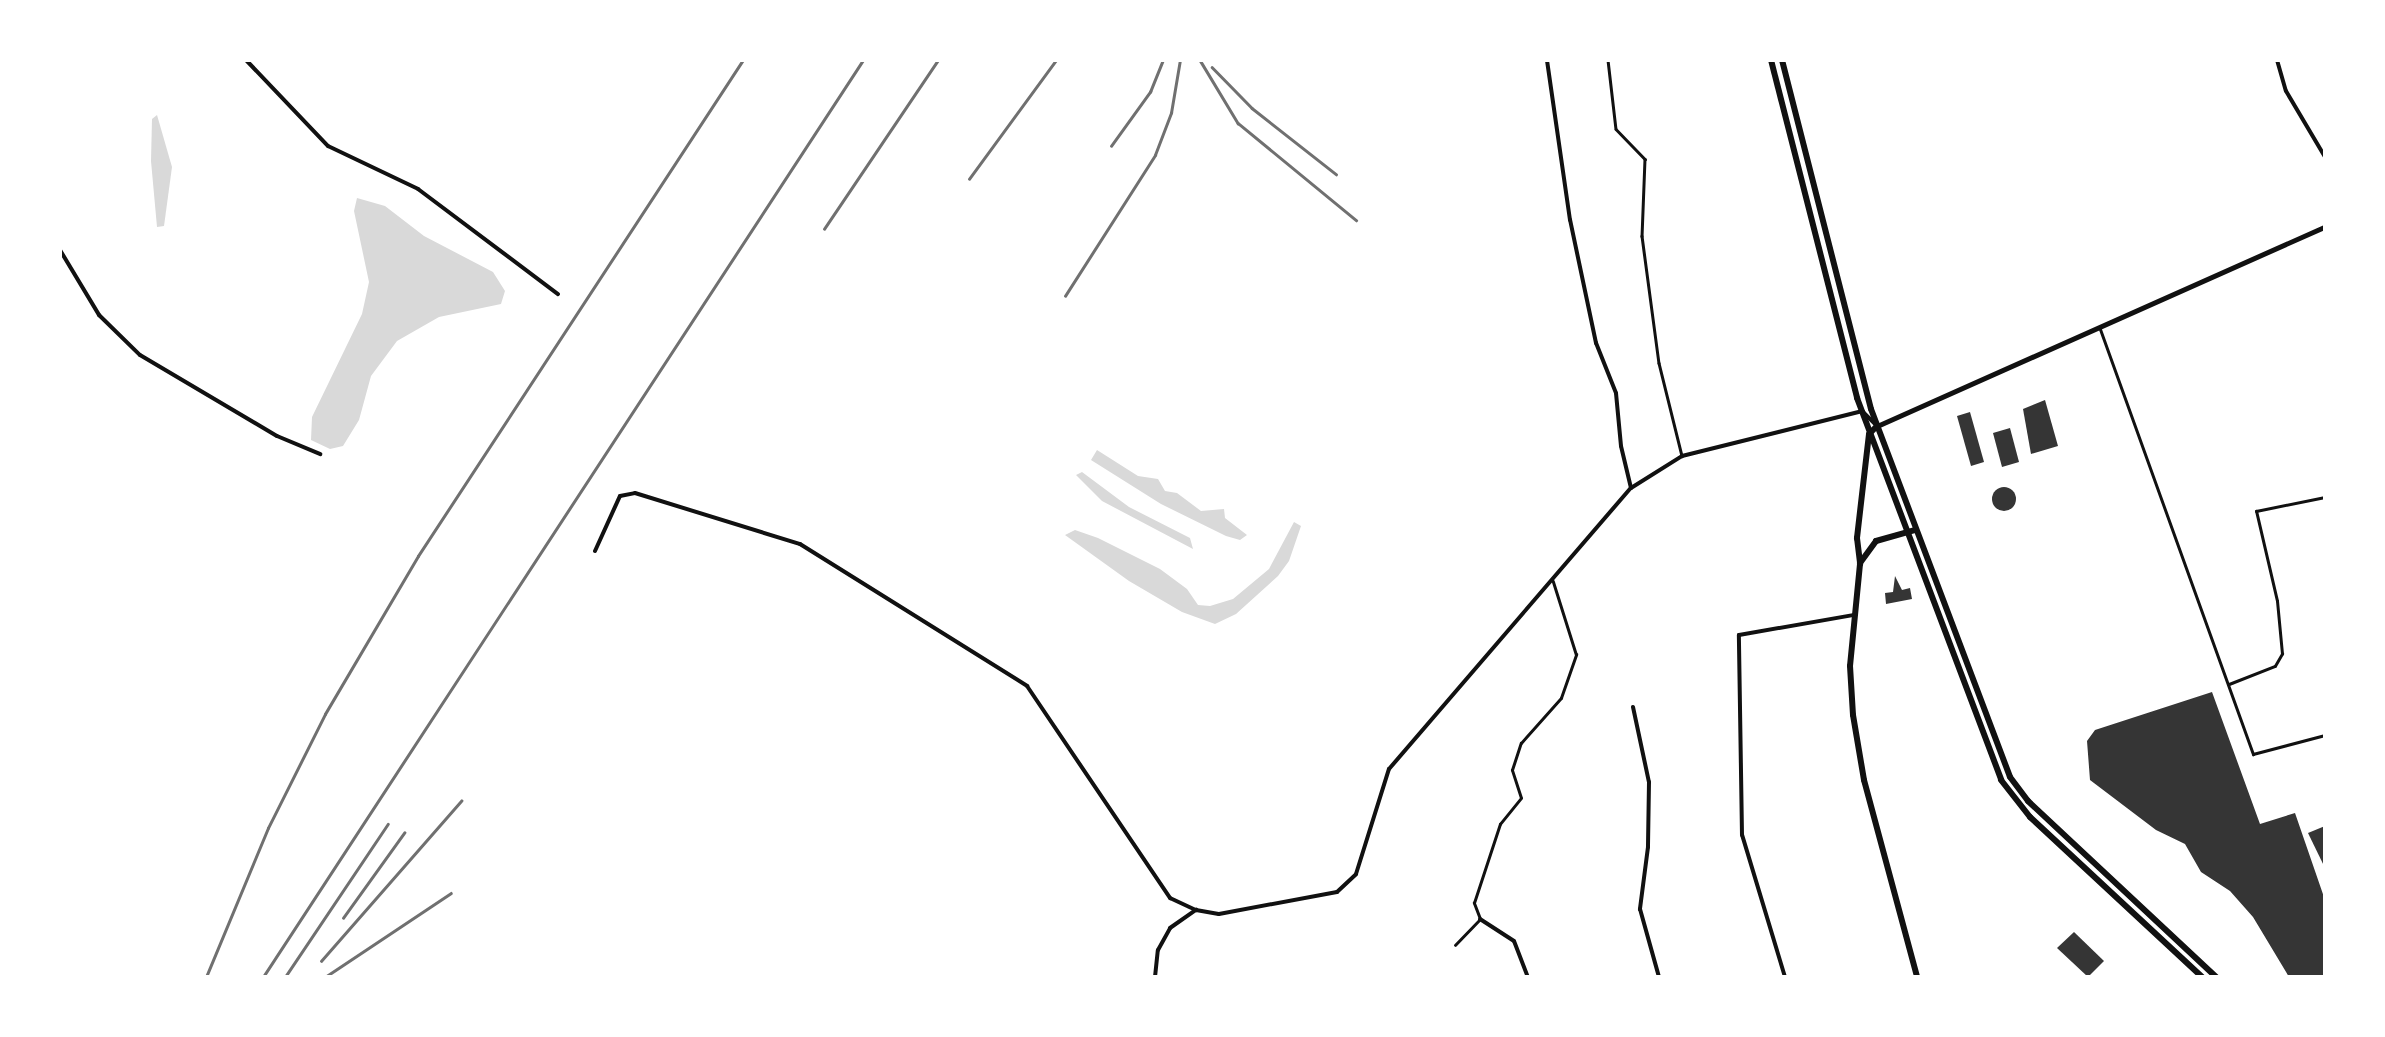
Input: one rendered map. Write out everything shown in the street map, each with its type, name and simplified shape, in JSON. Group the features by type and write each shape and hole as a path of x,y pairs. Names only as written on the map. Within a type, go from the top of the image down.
{"main road":[{"path":"1771,60 1869,434 2010,778 2028,801 2216,977"},
{"path":"1782,60 1877,426 2001,780 2030,817 2202,977"},
{"path":"1788,132 1798,130"},
{"path":"1877,426 1869,434 1857,538 1860,564 1850,666 1856,748 1917,977"},
{"path":"1860,564 1876,541 1911,531"}],"street":[{"path":"246,60 328,146 418,189 558,294"},
{"path":"1546,60 1570,220 1596,342 1616,393 1631,488"},
{"path":"2277,60 2286,91 2325,156"},
{"path":"595,552 620,496 635,493 800,544 1028,686 1170,898 1196,910 1219,914 1337,892 1348,886 1356,874 1389,769 1631,488 1682,456 1862,411 1877,426 2325,227"},
{"path":"60,250 98,315 140,355 278,436 320,454"},
{"path":"1785,977 1742,835 1739,635 1854,615"},
{"path":"1633,708 1649,782 1648,846 1640,909 1659,977"},
{"path":"1154,977 1158,950 1170,928 1196,910"},
{"path":"1480,919 1514,941 1528,977"}],"lane":[{"path":"1608,60 1616,128 1645,160 1642,236 1658,363 1682,456"},
{"path":"2100,327 2254,754 2325,735"},
{"path":"2229,685 2275,666 2282,654 2276,601 2256,511 2325,497"},
{"path":"1455,946 1480,919 1474,902 1500,824 1521,798 1512,770 1521,743 1561,698 1576,655 1553,582"},
{"path":"2137,916 2145,910"}],"shaded area":[{"path":"157,115 172,167 164,226 157,227 151,161 152,119"},
{"path":"357,198 385,206 424,236 493,272 505,291 501,304 439,317 397,341 371,376 359,420 343,446 330,449 311,440 312,417 362,314 369,282 354,211"},
{"path":"1097,450 1138,476 1158,479 1165,491 1177,493 1201,511 1224,509 1225,518 1247,535 1240,540 1226,536 1161,504 1091,460"},
{"path":"1082,472 1129,507 1190,538 1193,549 1102,501 1076,475"},
{"path":"1294,522 1301,526 1289,561 1278,576 1236,614 1215,624 1182,612 1129,581 1065,535 1075,530 1098,538 1160,569 1187,589 1198,605 1210,606 1233,599 1269,569"}],"building":[{"path":"2045,400 2058,446 2031,454 2023,409"},
{"path":"1970,412 1984,462 1971,466 1957,416"},
{"path":"2010,428 2019,462 2002,467 1993,433"},
{"path":"2004,487 2013,490 2013,508 2004,511 1995,508 1992,499 1995,490"},
{"path":"1895,576 1902,590 1910,588 1912,599 1886,604 1885,593 1893,592"},
{"path":"2212,692 2260,824 2295,813 2325,900 2325,977 2289,977 2253,917 2230,891 2201,872 2185,844 2156,830 2090,780 2087,741 2095,730"},
{"path":"2325,826 2325,868 2308,833"},
{"path":"2074,932 2104,961 2088,977 2057,948"}],"railway":[{"path":"206,977 268,828 325,714 418,556 743,60"},
{"path":"263,977 863,60"},
{"path":"824,229 938,60"},
{"path":"969,179 1056,60"},
{"path":"1111,146 1150,92 1163,60"},
{"path":"1065,296 1155,155 1171,113 1180,60"},
{"path":"1200,60 1238,123 1356,220"},
{"path":"1212,67 1252,108 1336,174"},
{"path":"321,961 461,801"},
{"path":"285,977 388,824"},
{"path":"343,918 404,833"},
{"path":"325,977 451,893"}]}
